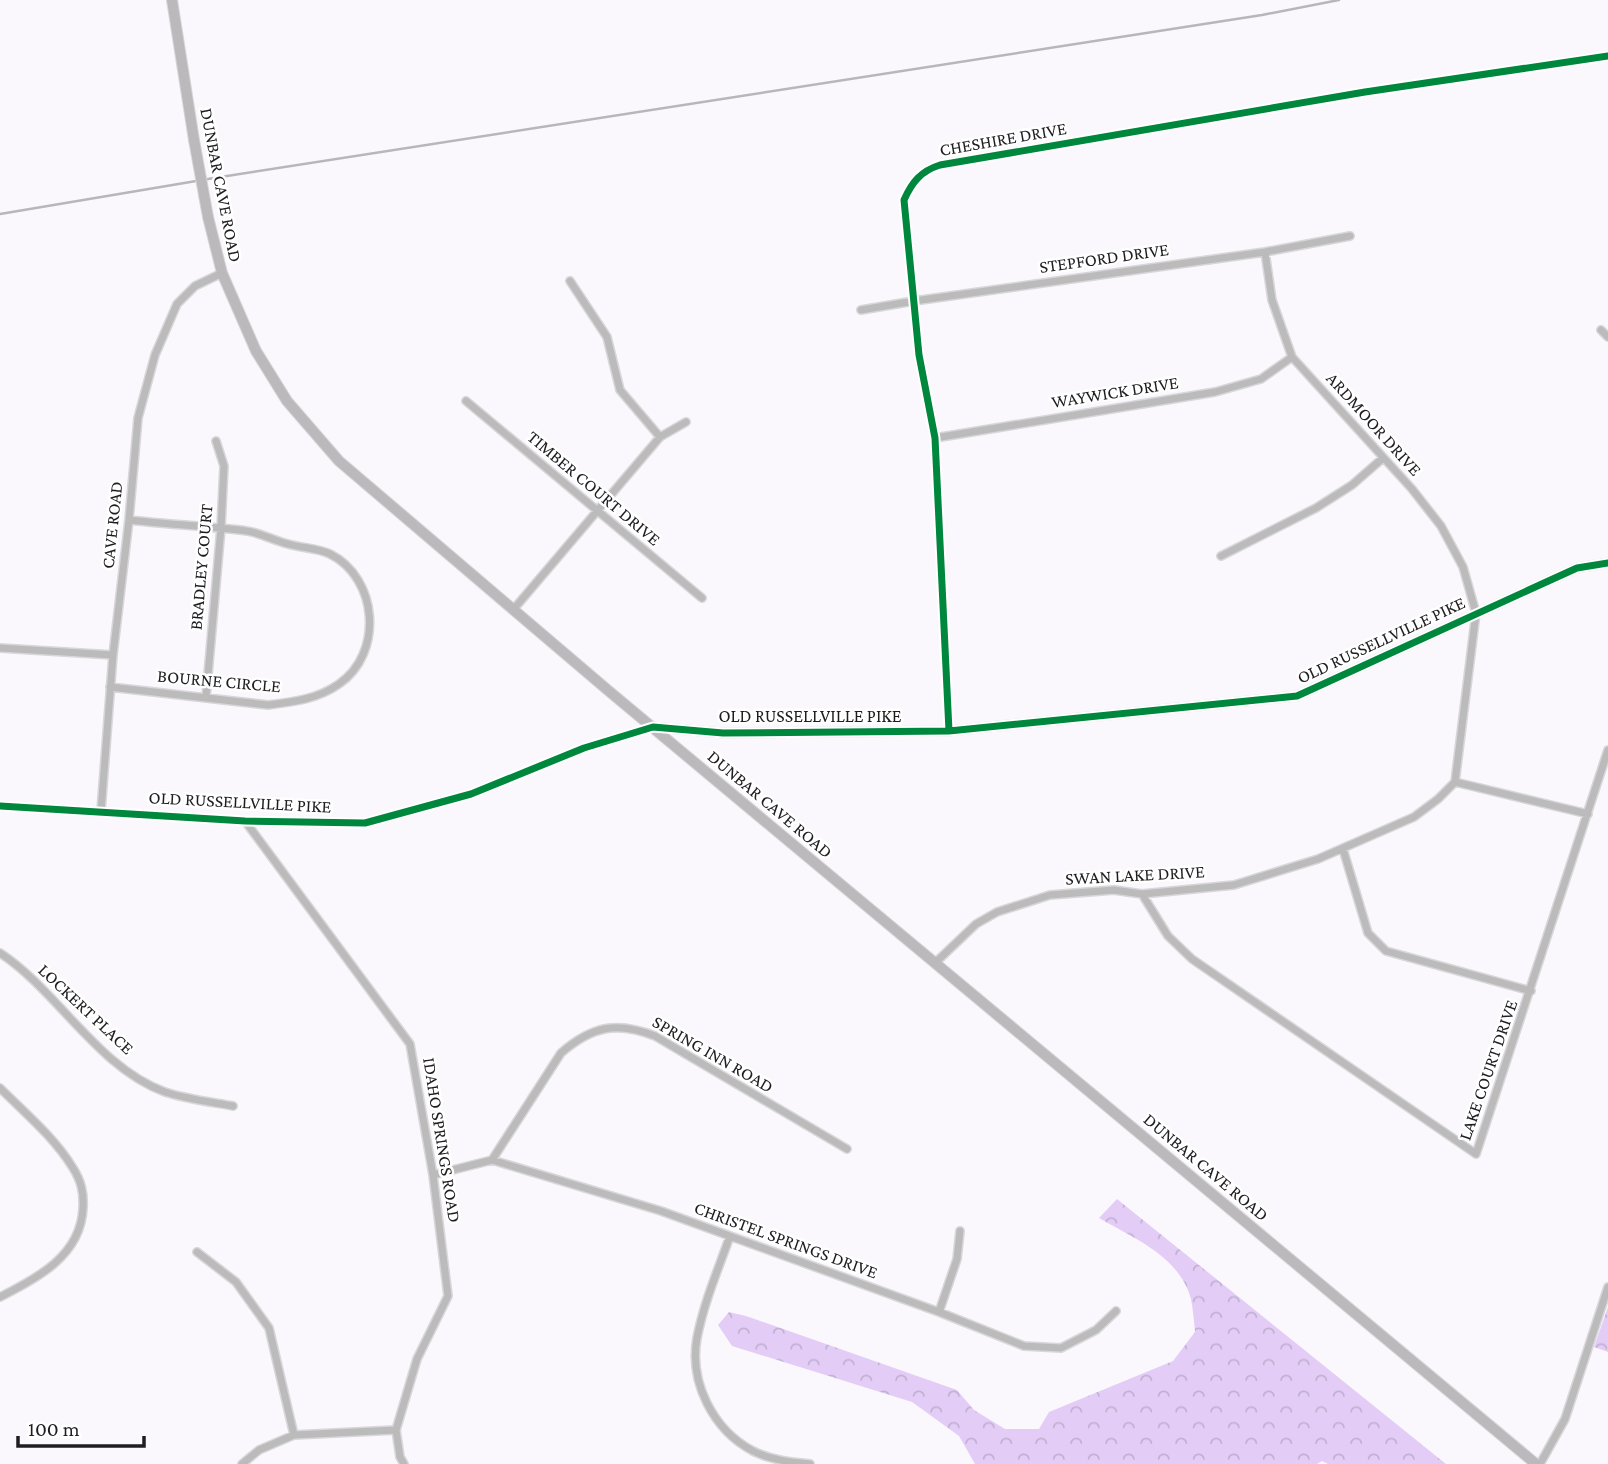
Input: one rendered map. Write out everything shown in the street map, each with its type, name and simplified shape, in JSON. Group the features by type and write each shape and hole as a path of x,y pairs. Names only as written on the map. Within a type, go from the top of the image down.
{"main road":[{"name":"DUNBAR CAVE ROAD","path":"172,0 208,218 222,272 256,351 287,401 306,425 357,478 513,610 1538,1464"}],"street":[{"name":"CHESHIRE DRIVE","path":"949,731 935,438 919,355 904,200 912,183 928,169 953,163 1365,92 1608,56"},
{"name":"STEPFORD DRIVE","path":"862,310 1265,252 1350,236"},
{"name":"ARDMOOR DRIVE","path":"1265,252 1272,300 1292,357 1441,526 1463,567 1476,613"},
{"name":"CAVE ROAD","path":"101,811 113,655 138,418 155,355 177,304 195,286 222,272"},
{"path":"570,281 607,337 620,390 660,437"},
{"path":"1601,330 1608,337"},
{"name":"WAYWICK DRIVE","path":"935,438 1215,392 1261,379 1292,357"},
{"name":"TIMBER COURT DRIVE","path":"466,401 702,598"},
{"path":"513,610 660,437 686,422"},
{"name":"BRADLEY COURT","path":"206,697 222,528 224,466 216,441"},
{"path":"1221,556 1316,508 1352,485 1383,458"},
{"name":"BOURNE CIRCLE","path":"110,687 268,705 294,702 323,694 341,683 355,669 365,650 371,623 368,602 359,582 347,566 329,553 251,532 129,520"},
{"name":"OLD RUSSELLVILLE PIKE","path":"0,806 245,821 365,823 471,794 584,748 653,727 723,733 949,731 1297,696 1577,568 1608,563"},
{"path":"1476,613 1455,782 1588,814"},
{"path":"0,648 113,655"},
{"name":"LAKE COURT DRIVE","path":"1142,894 1168,936 1192,959 1476,1154 1608,750"},
{"name":"SWAN LAKE DRIVE","path":"936,962 976,924 1019,904 1060,894 1114,890 1142,894 1234,885 1318,859 1413,817 1438,799 1455,782"},
{"name":"IDAHO SPRINGS ROAD","path":"245,821 410,1044 433,1175 448,1296 417,1359 396,1430 400,1457 404,1464"},
{"path":"1343,849 1368,933 1386,951 1531,991"},
{"name":"LOCKERT PLACE","path":"0,953 33,981 117,1063 165,1092 233,1106"},
{"name":"SPRING INN ROAD","path":"492,1160 561,1053 591,1032 608,1027 636,1028 655,1036 847,1149"},
{"path":"0,1088 56,1144 74,1168 84,1190 80,1232 67,1252 51,1267 0,1297"},
{"path":"433,1175 492,1160"},
{"name":"CHRISTEL SPRINGS DRIVE","path":"492,1160 661,1211 939,1312 1024,1346 1061,1348 1096,1331 1116,1311"},
{"path":"939,1312 957,1259 960,1231"},
{"path":"730,1236 709,1290 697,1339 696,1359 703,1396 715,1417 743,1445 782,1461 810,1464"},
{"path":"197,1252 236,1282 269,1328 294,1435"},
{"path":"1538,1464 1565,1419 1608,1287"},
{"path":"242,1464 259,1450 294,1435 396,1430"}],"green space":[{"path":"1117,1199 1446,1464 1328,1464 1322,1461 1317,1464 975,1464 959,1436 912,1402 732,1346 718,1325 729,1312 746,1316 957,1390 974,1410 1005,1429 1039,1429 1049,1412 1173,1361 1195,1332 1191,1299 1177,1271 1154,1250 1099,1218"},
{"path":"1608,1307 1608,1352 1594,1347"}],"railway":[{"path":"0,214 214,178 1262,15 1339,0"}],"cycle path":[{"path":"949,731 935,438 919,355 904,200 918,178 927,170 940,165 1365,92 1608,56"},
{"path":"0,806 245,821 365,823 471,794 584,748 653,727 723,733 949,731 1297,696 1577,568 1608,563"}]}
